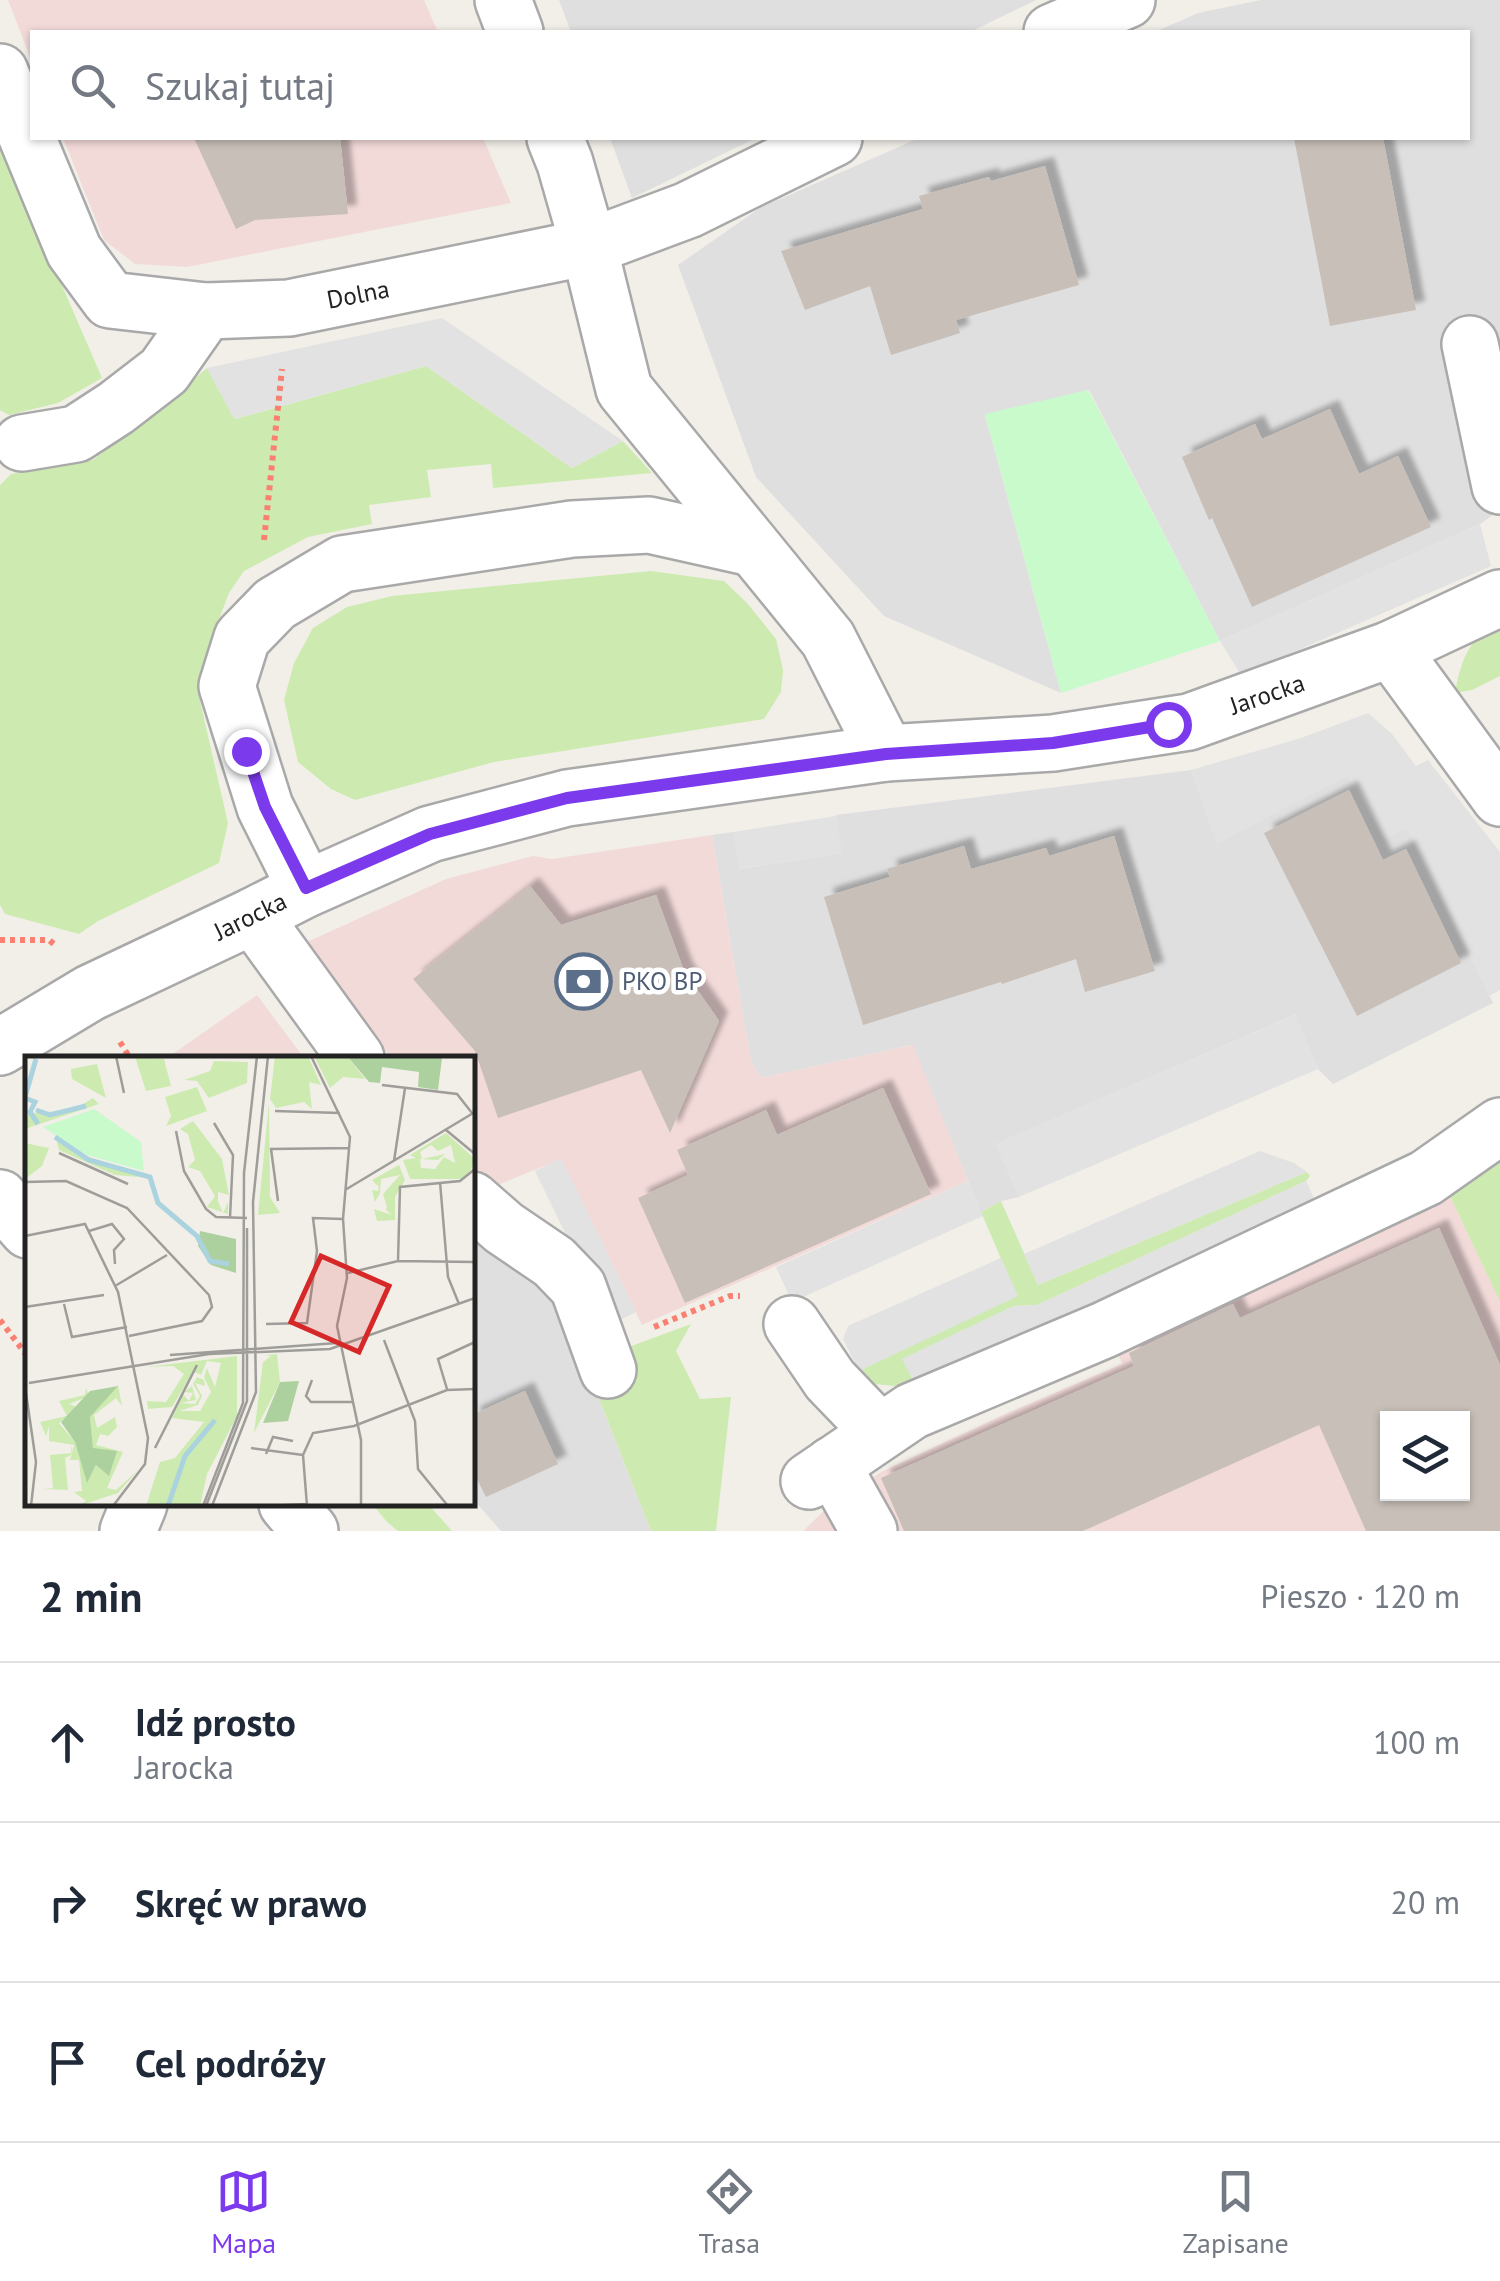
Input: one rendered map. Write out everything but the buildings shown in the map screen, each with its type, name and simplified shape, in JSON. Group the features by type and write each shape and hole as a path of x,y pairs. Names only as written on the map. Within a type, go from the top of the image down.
{"street":[{"path":"503,0 514,30"},
{"path":"1057,30 1127,0"},
{"name":"Dolna","path":"0,72 74,251 110,300 206,311 288,308 589,247 688,210 830,140"},
{"path":"557,140 589,247 624,389 828,639 886,754"},
{"path":"22,443 76,434 116,408 164,371 206,311"},
{"path":"1470,344 1500,486"},
{"path":"306,888 265,807 227,686 242,638 275,604 342,564 572,530 649,524 752,548"},
{"name":"Jarocka","path":"7,1055 90,992 306,888 430,834 567,798 886,754 1053,743 1189,722 1392,650 1500,598"},
{"path":"1392,650 1500,798"},
{"path":"253,916 355,1056"},
{"path":"869,1531 820,1473 912,1410 1104,1330 1426,1178 1500,1126"},
{"path":"0,1198 25,1227"},
{"path":"475,1203 554,1262 578,1287 608,1370"},
{"path":"792,1324 830,1380 880,1432"},
{"path":"128,1531 137,1506"},
{"path":"289,1506 310,1531"}],"path":[{"path":"256,624 288,308"},
{"path":"0,940 50,940 60,950"},
{"path":"119,1039 129,1056"},
{"path":"650,1329 730,1296"},
{"path":"0,1320 25,1353"}],"shaded area":[{"path":"8,0 424,0 437,30 30,30 30,57"},
{"path":"559,0 1036,0 974,30 570,30"},
{"path":"1261,0 1500,0 1500,510 1480,524 1220,641 1089,390 985,415 1061,693 884,616 756,477 678,265 760,208 914,140 1470,140 1470,30 1160,30 1198,13"},
{"path":"64,140 484,140 511,203 187,267 135,264 104,240"},
{"path":"611,140 752,140 632,198"},
{"path":"442,318 623,441 572,468 426,366 234,419 207,368"},
{"path":"1480,524 1491,566 1241,675 1220,641"},
{"path":"1368,713 1392,734 1416,766 1428,760 1500,852 1500,990 1489,996 1407,829 1385,838 1348,775 1217,844 1191,770 1301,738"},
{"path":"1191,770 1217,843 1348,775 1385,838 1407,828 1493,1003 1333,1084 1318,1069 1295,1015 996,1144 1019,1197 981,1212 912,1045 761,1078 751,1061 712,835 733,832 740,869 841,853 836,815"},
{"path":"836,816 842,853 739,869 733,832"},
{"path":"712,835 751,1061 761,1078 913,1045 968,1181 642,1325 561,1159 498,1185 475,1179 475,1056 390,1056 307,942 446,879 533,856 552,859"},
{"path":"257,995 303,1056 170,1056"},
{"path":"1296,1015 1318,1069 1019,1197 995,1144"},
{"path":"1260,1151 1307,1172 1038,1285 1024,1254"},
{"path":"561,1158 636,1312 610,1325 535,1171"},
{"path":"968,1181 983,1216 792,1302 776,1267"},
{"path":"1306,1181 1319,1209 919,1392 902,1359 1014,1306 1037,1305"},
{"path":"1450,1196 1500,1302 1500,1531 803,1531 829,1506 881,1472 1122,1364 1115,1347 1331,1255"},
{"path":"482,1234 559,1298 651,1531 501,1531 475,1501 475,1239"},
{"path":"1001,1258 1018,1296 859,1371 843,1339 848,1326"}],"green space":[{"path":"0,142 102,378 58,403 9,415 0,410"},
{"path":"426,366 572,468 623,441 652,473 493,488 491,464 427,470 431,497 369,505 372,524 308,537 244,571 229,593 207,651 200,701 228,823 219,863 98,921 79,934 5,914 0,905 0,485 11,474 93,460 207,368 235,419"},
{"path":"1088,390 1220,641 1061,693 985,414"},
{"path":"651,571 724,581 776,639 783,670 781,692 764,719 494,762 355,800 331,789 298,762 284,700 294,663 313,628 347,607 392,596"},
{"path":"1500,626 1500,676 1472,690 1455,693 1472,644"},
{"path":"1500,1157 1500,1302 1450,1196"},
{"path":"1307,1172 1310,1176 1306,1181 1037,1305 1014,1306 903,1359 913,1380 905,1387 874,1384 859,1371 1017,1296 981,1212 1001,1201 1038,1285"},
{"path":"691,1324 676,1351 700,1399 731,1397 716,1531 651,1531 594,1386 626,1348"},
{"path":"374,1506 430,1506 452,1531 398,1531"}],"place":[{"name":"PKO BP","path":"583,981"}],"route":[{"path":"246,751 265,807 306,888 430,834 567,798 886,754 1053,743 1168,724"}]}
